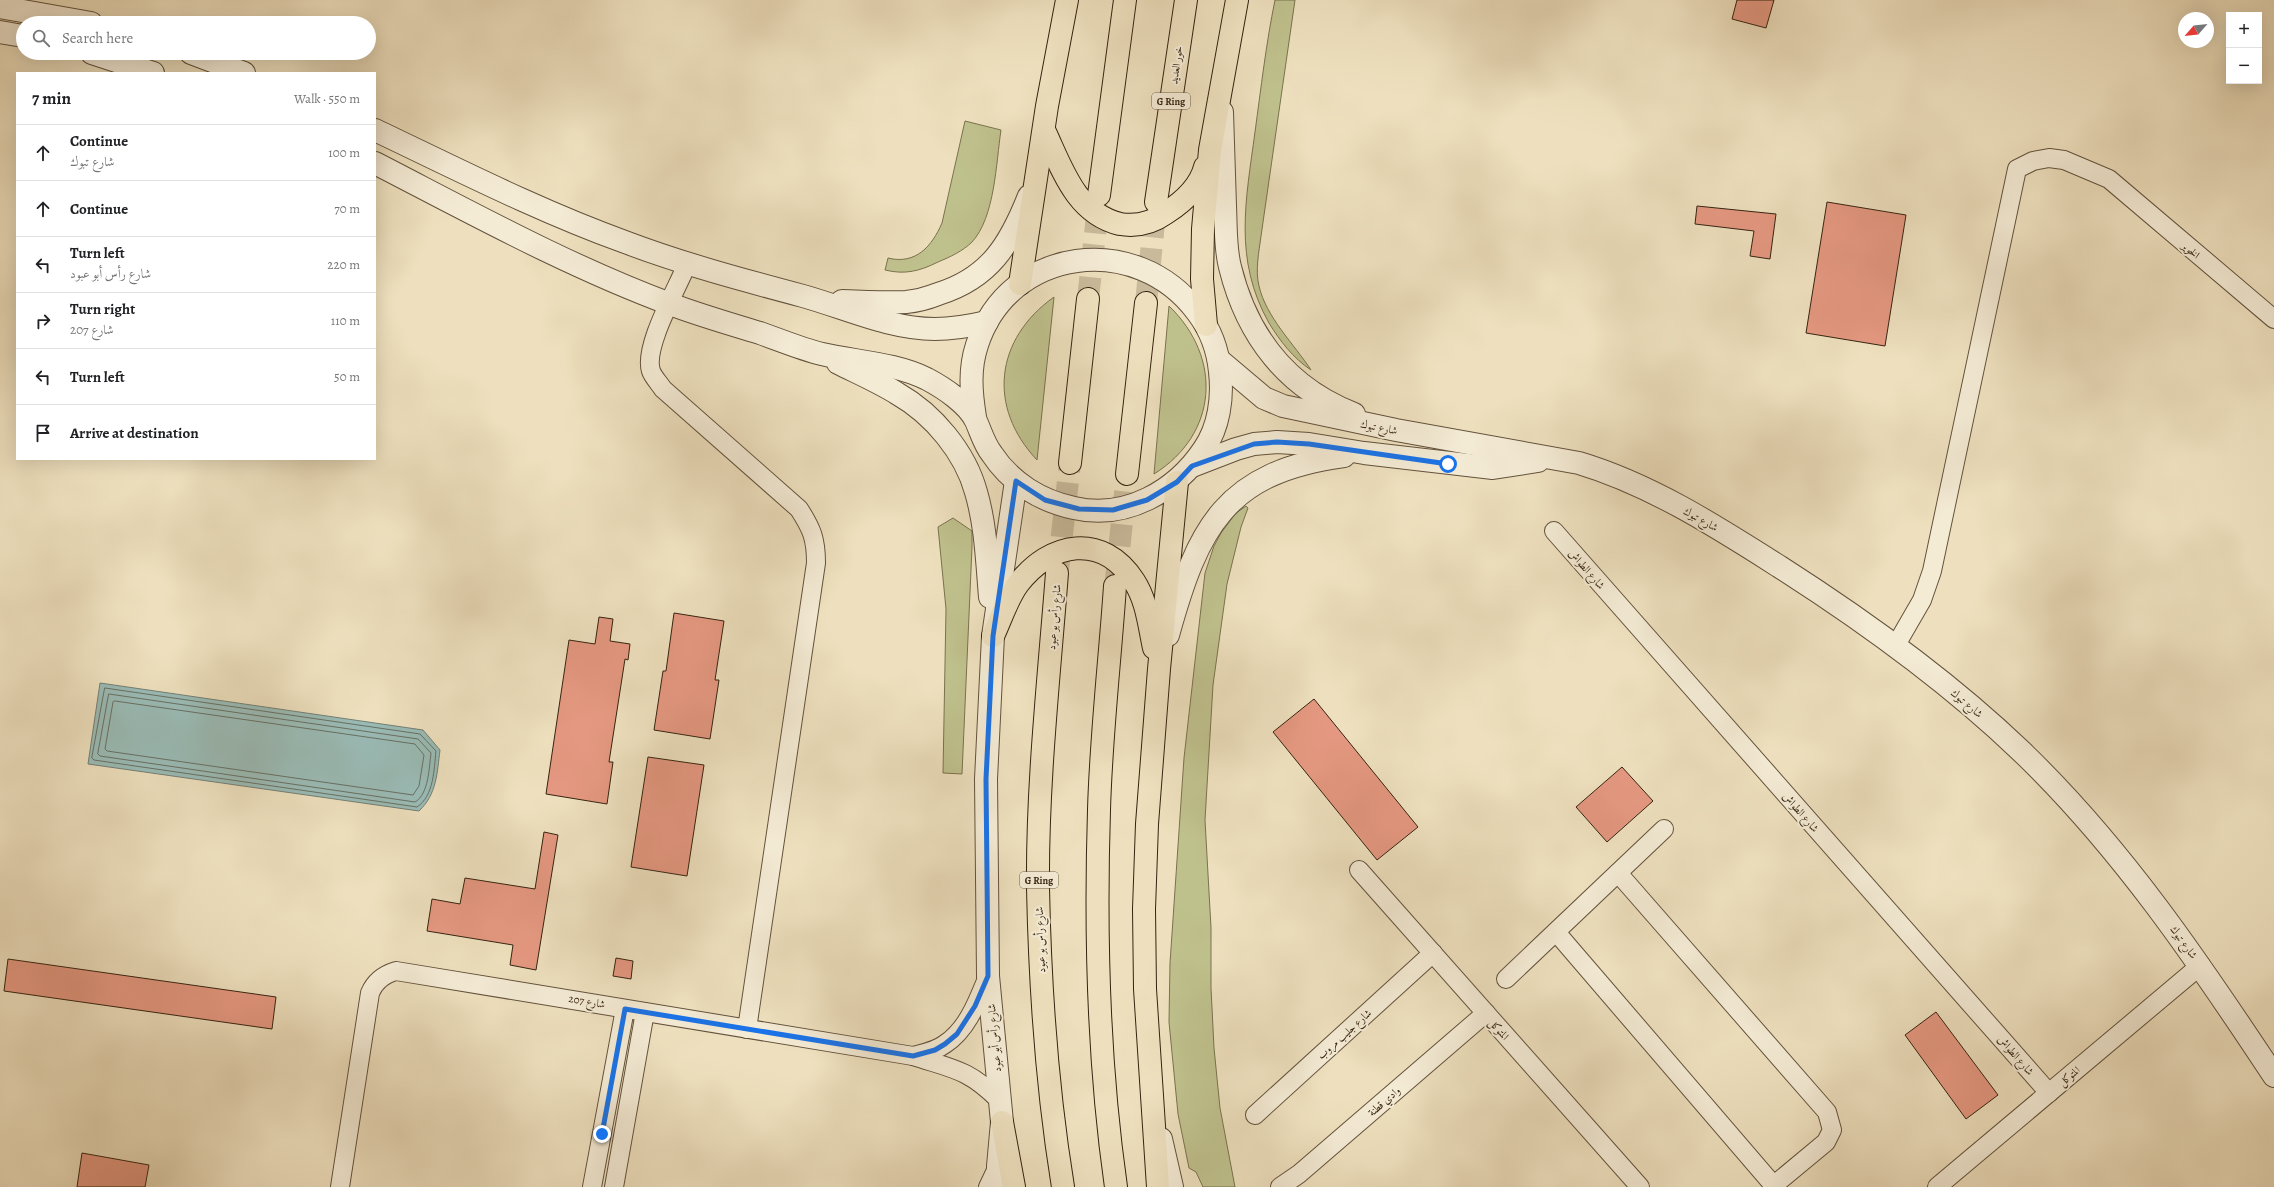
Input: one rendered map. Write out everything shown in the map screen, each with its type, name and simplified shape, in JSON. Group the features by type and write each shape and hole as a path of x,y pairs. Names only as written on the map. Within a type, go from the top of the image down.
{"highway":[{"path":"1020,284 1036,176 1067,0"},
{"path":"1099,195 1125,0"},
{"name":"خور العديد","path":"1156,202 1186,0"},
{"path":"1206,325 1202,278 1203,229 1210,150 1237,0"},
{"path":"1044,130 1073,190 1087,207 1106,220 1129,226 1153,222 1174,209 1191,193 1204,173 1210,150"},
{"path":"1070,464 1088,298"},
{"path":"1127,474 1146,303"},
{"path":"1158,1187 1145,989 1144,908 1147,824 1159,669 1177,482"},
{"path":"993,636 1017,585 1039,561 1064,550 1085,548 1098,551 1112,558 1126,570 1135,582 1142,597 1159,669"},
{"name":"شارع رأس بو عبود","path":"1057,573 1044,734 1038,887 1046,1043 1063,1187"},
{"path":"1115,586 1099,809 1098,1006 1104,1088 1116,1187"},
{"path":"1002,1122 1014,1187"}],"street":[{"path":"0,7 51,16"},
{"path":"0,32 16,35"},
{"path":"113,60 150,72"},
{"path":"210,60 241,72"},
{"path":"1221,86 1226,227 1230,266 1240,300 1254,332 1273,357 1296,381 1320,397 1349,412 1396,430"},
{"path":"376,130 552,212 617,239 687,264 818,300 870,318 907,326 934,329 962,327 987,322"},
{"name":"الخوير","path":"1896,645 1922,600 1932,570 2017,169 2033,161 2049,158 2064,160 2109,179 2274,319"},
{"path":"376,164 559,257 670,304 820,353 887,365 926,378 951,394 975,417"},
{"path":"818,300 912,301 953,290 972,280 987,268 1008,242 1017,226 1036,176"},
{"path":"1086,259 1122,261 1156,274 1185,296 1206,325 1219,360 1222,388 1218,416 1208,443 1192,466 1177,482 1147,500 1113,510 1079,509 1045,500 1016,481 992,455 982,437 975,417 971,393 971,368 977,344 987,322 1001,302 1020,284 1051,267 1086,259"},
{"path":"687,264 654,338 650,355 651,372 663,389 799,509 809,524 816,542 816,563 747,1029"},
{"path":"820,353 899,394 925,414 944,433 964,464 976,491 982,522 993,636"},
{"name":"شارع تبوك","path":"1219,360 1264,398 1283,406 1396,430 1579,463 1609,472 1672,502 1731,536 1823,594 1896,645 1972,706 2050,780 2127,867 2201,965 2274,1076"},
{"name":"شارع تبوك","path":"1192,466 1236,449 1254,444 1277,442 1309,444 1364,454 1493,468 1553,459"},
{"path":"1159,669 1190,562 1203,537 1235,498 1267,476 1284,470 1305,463 1364,454"},
{"name":"شارع رأس أبو عبود","path":"1002,1187 998,1166 1002,1122 988,976 986,779 993,636 1016,481"},
{"name":"شارع الطواش","path":"1554,532 2049,1093"},
{"path":"1506,979 1664,829"},
{"name":"المتوكل","path":"1359,870 1640,1187"},
{"path":"1556,932 1774,1186 1826,1142 1832,1130 1827,1112 1618,873"},
{"name":"شارع جليب مروب","path":"1255,1115 1433,953"},
{"name":"المتوكل","path":"1937,1187 2201,965"},
{"name":"شارع 207","path":"340,1187 370,993 374,985 381,977 396,971 406,971 625,1009 913,1056"},
{"name":"شارع رأس أبو عبود","path":"913,1056 940,1047 957,1034 975,1006 988,976"},
{"path":"592,1187 625,1009"},
{"path":"614,1187 646,1012"},
{"name":"وادي قطنة","path":"1280,1187 1299,1174 1486,1013"},
{"name":"شارع رأس أبو عبود","path":"913,1056 968,1074 983,1084 999,1100"},
{"path":"1152,1098 1172,1187"},
{"name":"شارع رأس أبو عبود","path":"988,1187 998,1166"}],"green space":[{"path":"1275,0 1295,0 1258,255 1258,280 1268,309 1281,330 1311,370 1287,349 1269,323 1258,299 1250,276 1246,252 1245,229 1248,182 1266,50"},
{"path":"965,121 1001,130 996,173 990,204 986,219 980,231 972,242 965,248 952,256 919,270 899,272 885,270 888,258 907,259 915,256 928,246 938,231 942,223"},
{"path":"1054,297 1037,460 1021,440 1010,418 1005,396 1005,374 1010,353 1019,333 1034,314"},
{"path":"1169,306 1186,327 1198,349 1205,371 1206,394 1201,417 1191,438 1175,457 1154,474"},
{"path":"1246,506 1248,508 1241,527 1227,584 1213,685 1205,820 1211,928 1211,988 1214,1048 1220,1108 1235,1187 1203,1187 1196,1172 1189,1168 1178,1114 1169,1022 1170,963 1184,758 1205,573 1214,546 1221,533 1236,513"},
{"path":"953,518 972,531 962,774 943,773 946,609 938,527"}],"water":[{"path":"100,683 423,730 440,750 437,775 433,790 419,811 88,764"}],"building":[{"path":"1737,0 1774,0 1766,28 1732,19"},
{"path":"1827,202 1906,215 1885,346 1806,333"},
{"path":"1697,206 1776,214 1770,259 1750,256 1754,231 1695,224"},
{"path":"674,613 724,621 715,680 719,680 710,739 654,730 663,671 666,671"},
{"path":"599,617 613,619 610,641 630,644 628,660 625,659 609,762 613,762 607,804 546,794 569,640 595,644"},
{"path":"1314,699 1418,827 1377,860 1273,732"},
{"path":"648,757 704,765 687,876 631,867"},
{"path":"1622,767 1653,801 1607,842 1576,807"},
{"path":"544,832 558,835 536,970 510,965 513,945 427,931 432,899 460,904 465,878 535,889"},
{"path":"616,958 633,961 631,979 613,976"},
{"path":"8,959 276,997 272,1029 4,991"},
{"path":"1936,1012 1998,1095 1966,1119 1905,1035"},
{"path":"82,1153 149,1165 145,1187 77,1187"}],"tunnel":[{"path":"1088,299 1099,197"},
{"path":"1146,303 1156,203"},
{"path":"1058,570 1070,463"},
{"path":"1116,579 1127,474"}],"route":[{"path":"602,1134 625,1009 913,1056 935,1050 945,1044 957,1034 968,1020 988,976 986,779 993,636 1016,481 1045,500 1079,509 1113,510 1147,500 1177,482 1192,466 1236,449 1254,444 1277,442 1309,444 1364,454 1448,464"}]}
